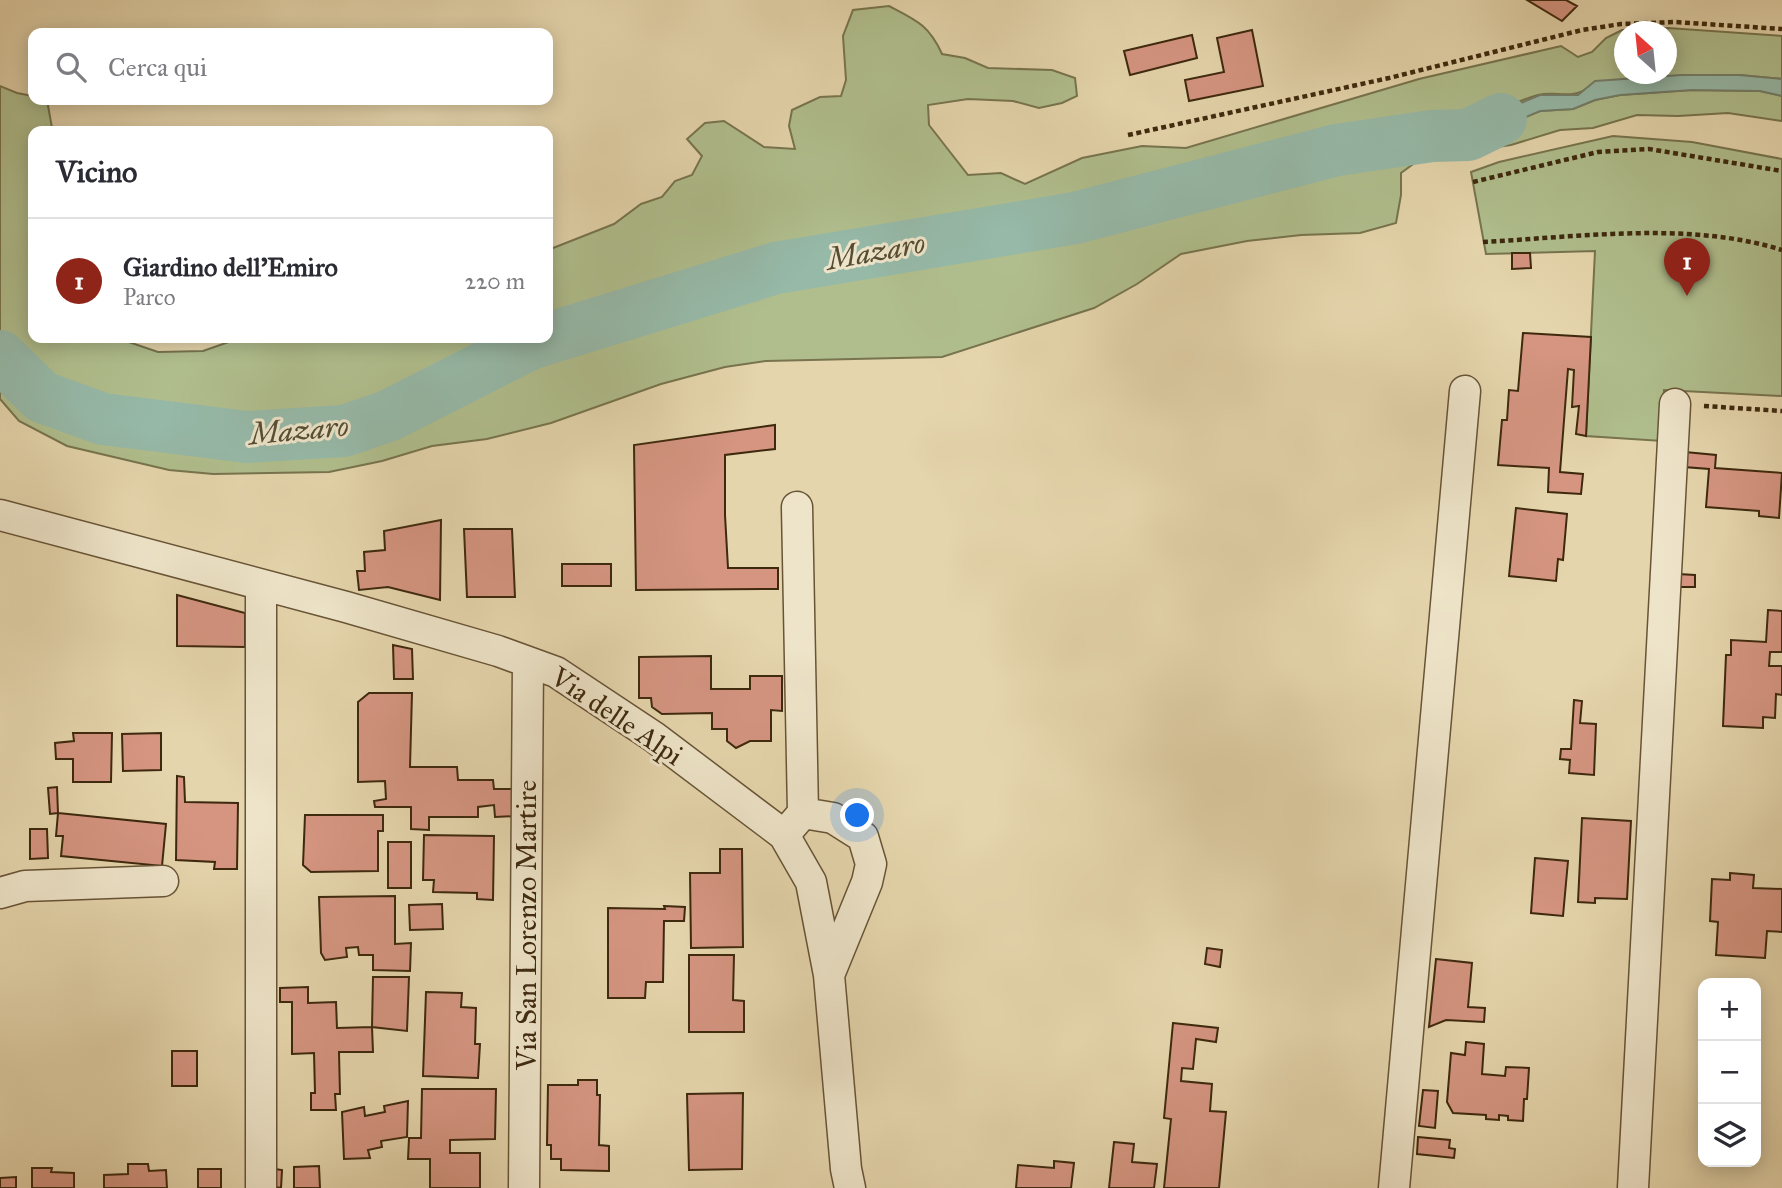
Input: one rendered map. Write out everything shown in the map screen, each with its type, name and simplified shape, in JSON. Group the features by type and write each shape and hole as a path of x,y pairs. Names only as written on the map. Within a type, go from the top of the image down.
{"street":[{"path":"1394,1188 1465,391"},
{"path":"1633,1188 1675,404"},
{"path":"797,507 793,824 833,818 863,837 871,864 853,920 829,975"},
{"name":"Via delle Alpi","path":"0,515 346,607 556,672 793,824 811,882 829,975 846,1169 850,1188"},
{"path":"261,586 261,1188"},
{"name":"Via San Lorenzo Martire","path":"524,1188 528,662"},
{"path":"0,893 25,886 163,881"}],"path":[{"path":"1128,135 1389,78 1582,30 1621,24 1675,22 1782,29"},
{"path":"1473,182 1598,152 1649,149 1782,171"},
{"path":"1483,242 1611,235 1707,234 1782,250"},
{"path":"1675,404 1782,411"}],"green space":[{"path":"889,6 921,24 932,36 942,54 965,58 988,68 1052,70 1075,78 1077,96 1062,103 1039,108 1013,101 968,99 928,105 929,125 968,175 1001,173 1025,184 1082,158 1142,146 1186,148 1419,79 1561,46 1578,57 1592,52 1614,34 1614,84 1641,84 1586,89 1569,94 1538,95 1505,108 1474,126 1455,124 1433,136 1452,140 1487,133 1540,111 1573,109 1595,100 1620,95 1692,90 1760,91 1782,96 1782,121 1728,113 1637,115 1593,128 1560,130 1511,145 1468,151 1449,157 1427,154 1401,173 1401,195 1396,223 1360,233 1301,235 1247,241 1181,254 1137,284 1094,308 942,357 766,361 725,367 661,384 551,423 487,439 432,446 382,461 329,472 213,474 169,470 67,446 19,421 0,399 0,86 28,95 28,105 48,105 52,126 28,126 28,343 132,343 158,352 203,351 226,343 553,343 553,248 614,224 641,204 662,197 675,181 692,175 702,156 687,139 705,123 724,121 764,147 795,149 789,126 792,110 820,97 841,96 846,80 843,36 853,10"},
{"path":"1677,29 1782,36 1782,79 1739,75 1677,81"},
{"path":"1613,136 1692,142 1782,159 1782,396 1664,390 1662,441 1586,436 1595,251 1486,254 1471,172 1499,162"}],"shaded area":[{"path":"1677,75 1739,75 1782,79 1782,96 1760,91 1692,90 1620,95 1595,100 1573,109 1540,111 1469,141 1432,136 1455,124 1474,126 1494,111 1540,95 1578,95 1595,81 1614,80 1614,84 1677,84"}],"building":[{"path":"1527,0 1566,0 1577,6 1562,21"},
{"path":"1252,30 1263,86 1189,101 1185,80 1224,72 1217,38"},
{"path":"1192,35 1197,58 1130,75 1124,51"},
{"path":"1512,253 1530,253 1531,268 1512,269"},
{"path":"1523,333 1591,337 1586,436 1576,434 1579,406 1572,407 1574,370 1568,369 1560,472 1583,474 1581,494 1548,492 1549,468 1498,465 1502,420 1507,420 1509,390 1518,391"},
{"path":"775,425 775,449 725,455 725,515 728,568 778,568 778,589 636,590 634,445"},
{"path":"1685,452 1716,455 1715,468 1782,473 1779,518 1759,516 1759,511 1706,507 1709,469 1684,467"},
{"path":"1516,508 1567,514 1563,560 1558,559 1556,581 1509,576"},
{"path":"441,520 440,600 388,587 359,590 357,571 365,571 364,552 385,550 384,531"},
{"path":"464,529 512,529 515,597 467,597"},
{"path":"562,564 611,564 611,586 562,586"},
{"path":"1678,574 1695,575 1695,587 1677,587"},
{"path":"177,595 245,613 245,647 177,646"},
{"path":"1768,610 1782,611 1782,652 1770,652 1769,666 1782,666 1782,695 1776,694 1775,718 1763,717 1763,728 1723,726 1726,655 1731,655 1731,640 1766,642"},
{"path":"393,645 412,649 413,679 394,679"},
{"path":"711,656 711,689 750,689 750,676 782,676 782,711 771,710 771,741 750,741 736,748 727,741 727,729 712,729 712,713 662,714 652,707 651,698 639,698 639,657"},
{"path":"369,693 412,693 410,767 457,767 458,780 493,780 494,789 515,789 516,816 495,817 494,805 478,807 478,817 429,817 429,830 411,829 411,807 375,807 374,801 386,799 385,781 358,782 358,702"},
{"path":"1574,700 1582,701 1580,723 1596,724 1594,775 1569,773 1570,760 1560,759 1561,749 1571,749"},
{"path":"73,733 112,733 111,782 73,782 73,759 56,759 55,743 74,741"},
{"path":"161,733 161,770 123,771 122,734"},
{"path":"177,776 184,777 185,802 238,803 237,869 214,869 215,862 176,860"},
{"path":"57,787 58,813 50,814 48,788"},
{"path":"58,813 166,824 162,866 61,856 63,836 56,836"},
{"path":"305,815 383,815 383,831 378,831 378,871 311,872 303,865"},
{"path":"1582,818 1631,821 1627,899 1595,898 1595,903 1578,902"},
{"path":"30,829 47,829 48,858 30,859"},
{"path":"424,835 494,836 493,900 477,899 477,893 433,892 434,880 423,880"},
{"path":"388,842 411,842 411,888 388,888"},
{"path":"720,849 742,849 743,947 691,948 690,873 720,873"},
{"path":"1535,858 1568,861 1563,916 1531,913"},
{"path":"1730,873 1754,875 1753,888 1782,889 1782,932 1767,931 1765,958 1716,955 1718,922 1710,921 1712,879 1730,880"},
{"path":"395,896 395,944 411,943 410,971 373,970 373,955 359,955 358,947 346,948 347,957 325,960 321,953 319,897"},
{"path":"442,904 443,929 410,930 409,905"},
{"path":"664,906 685,907 684,921 664,921 663,982 646,982 645,998 608,998 608,908 665,909"},
{"path":"1207,948 1222,950 1220,967 1205,964"},
{"path":"689,955 734,955 733,1000 744,1001 744,1032 689,1032"},
{"path":"1436,959 1472,963 1468,1007 1485,1008 1484,1022 1446,1020 1429,1027"},
{"path":"373,977 409,977 407,1031 372,1027"},
{"path":"308,987 308,1003 336,1002 337,1028 372,1027 373,1052 339,1052 340,1094 335,1094 336,1110 311,1110 311,1093 315,1093 314,1053 292,1054 292,1002 280,1002 280,988"},
{"path":"426,992 462,993 461,1007 476,1008 475,1044 480,1044 478,1078 423,1076"},
{"path":"1173,1023 1218,1028 1216,1042 1196,1039 1193,1069 1182,1068 1181,1081 1212,1084 1210,1111 1226,1112 1219,1188 1164,1188 1171,1119 1164,1118"},
{"path":"1466,1042 1484,1044 1482,1074 1505,1076 1506,1067 1529,1068 1523,1121 1508,1120 1508,1116 1499,1115 1499,1120 1486,1119 1486,1115 1453,1113 1447,1102 1451,1053 1465,1055"},
{"path":"172,1051 197,1051 197,1086 172,1086"},
{"path":"578,1080 597,1080 597,1095 600,1095 599,1145 609,1146 609,1171 561,1170 561,1159 551,1159 551,1145 547,1145 548,1085 578,1085"},
{"path":"422,1089 496,1089 495,1139 450,1140 450,1153 480,1153 480,1188 430,1188 430,1159 408,1159 409,1138 421,1138"},
{"path":"1423,1090 1438,1091 1435,1128 1419,1126"},
{"path":"743,1093 742,1169 689,1170 687,1094"},
{"path":"408,1101 407,1137 381,1141 382,1147 368,1150 370,1158 344,1159 342,1112 364,1107 365,1116 385,1112 384,1106"},
{"path":"1418,1137 1450,1140 1449,1148 1455,1149 1454,1158 1417,1154"},
{"path":"1114,1142 1134,1144 1132,1162 1157,1164 1154,1188 1109,1188"},
{"path":"1054,1161 1074,1163 1071,1188 1016,1188 1018,1165 1054,1168"},
{"path":"128,1164 148,1164 149,1171 166,1170 167,1188 104,1188 104,1175 128,1174"},
{"path":"319,1166 320,1188 294,1188 294,1167"},
{"path":"32,1168 52,1168 51,1172 74,1173 74,1188 32,1188"},
{"path":"198,1169 221,1169 221,1188 198,1188"},
{"path":"275,1169 282,1170 281,1188 275,1187"},
{"path":"16,1177 16,1188 0,1188 0,1178"}],"waterway":[{"name":"Mazaro","path":"553,337 776,268 1075,218 1337,150 1432,136 1468,135 1501,119"},
{"name":"Mazaro","path":"0,356 42,397 103,419 247,437 344,431 388,416 533,343"}],"place":[{"name":"Giardino dell'Emiro","path":"1687,296"}]}
